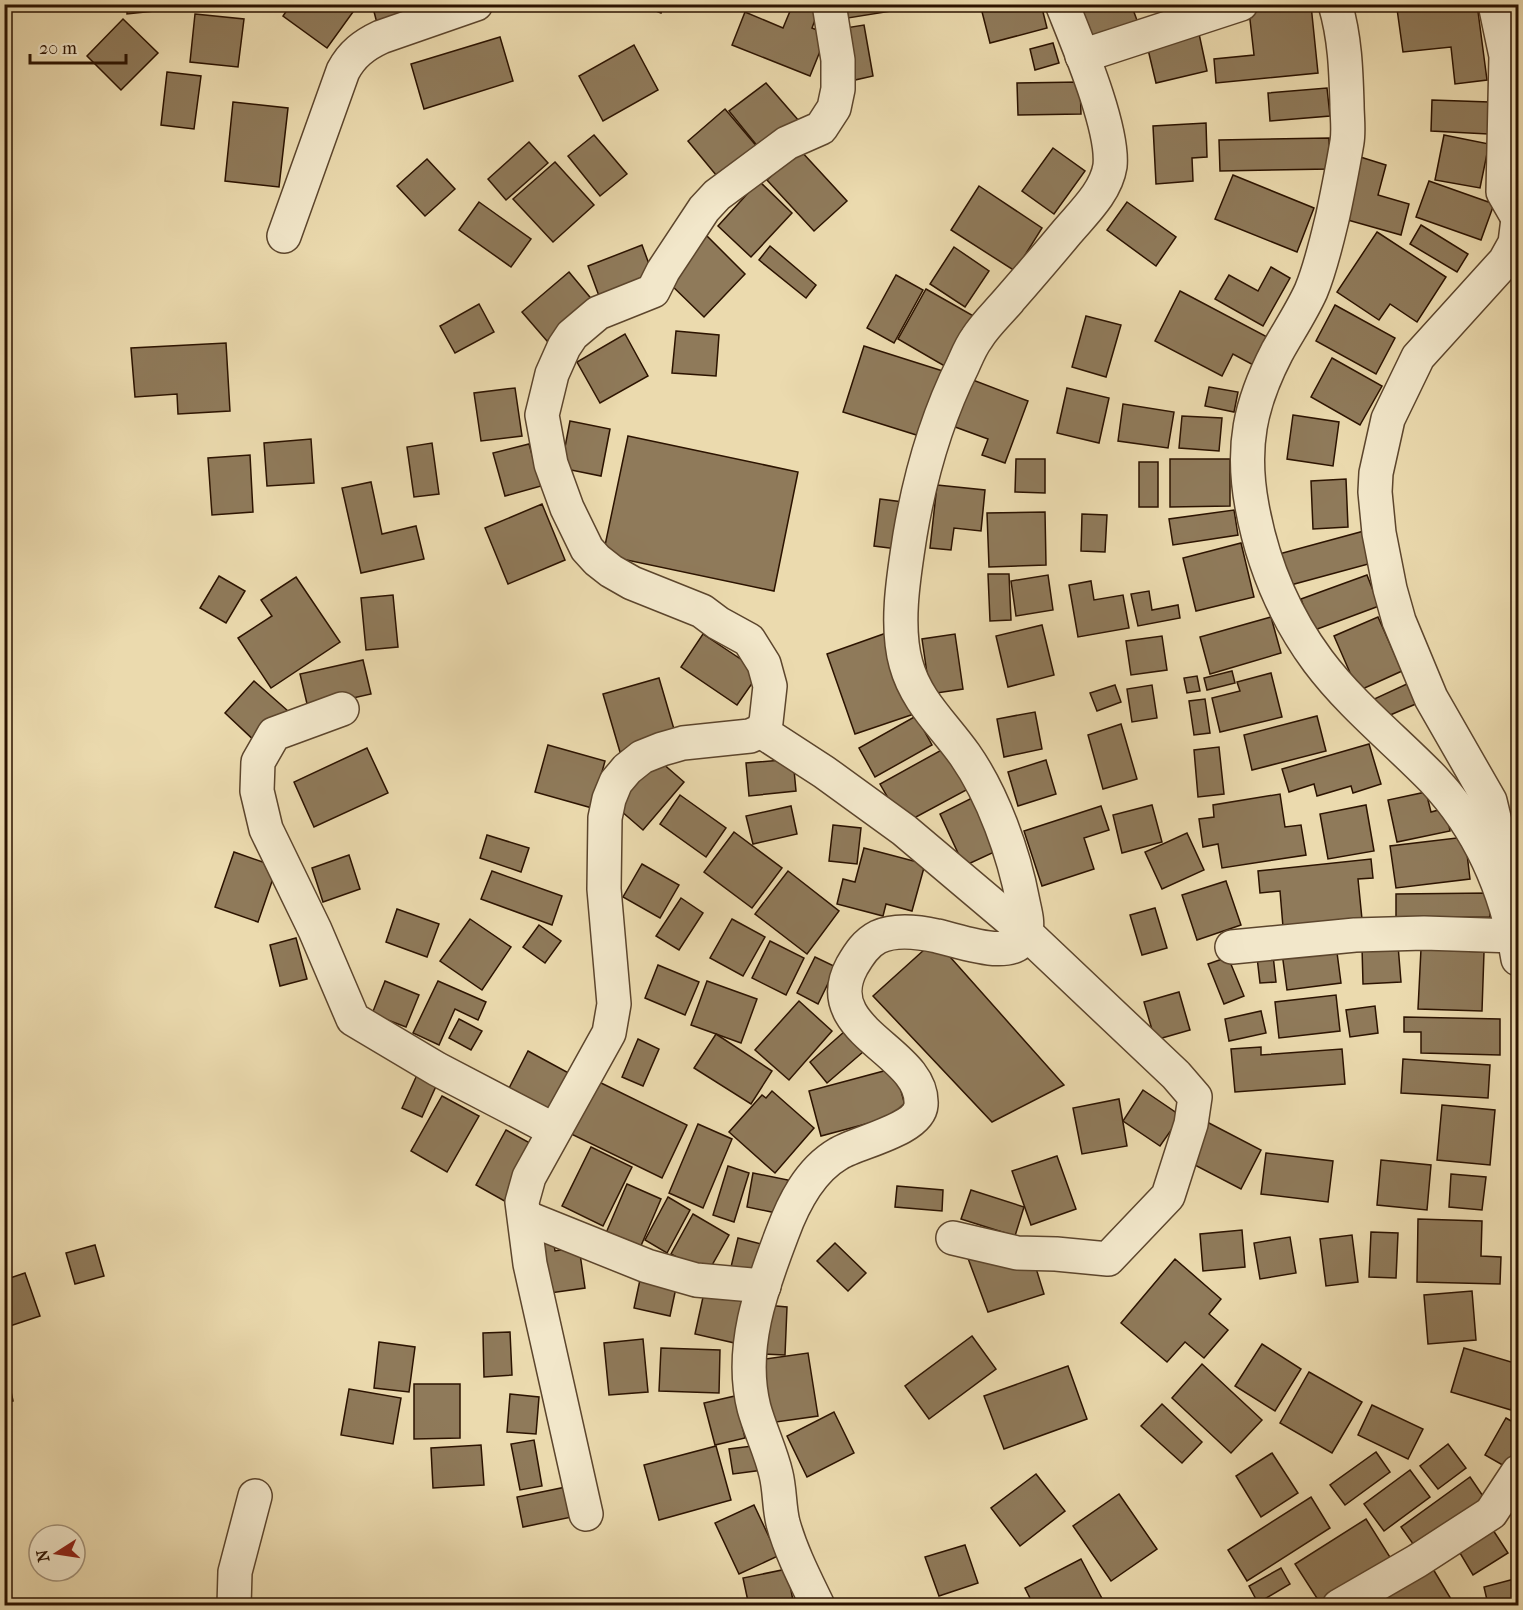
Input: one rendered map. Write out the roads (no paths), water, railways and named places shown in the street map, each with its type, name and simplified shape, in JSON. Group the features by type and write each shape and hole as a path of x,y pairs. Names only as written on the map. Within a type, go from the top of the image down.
{"street":[{"path":"284,236 350,59 369,43 381,37 476,4"},
{"path":"586,1514 530,1264 522,1203 527,1183 609,1032 612,1019 614,1004 604,889 605,818 609,799 616,782 642,757 683,743 750,736 761,731 766,722 770,686 765,664 748,640 702,611 632,583 611,571 587,549 567,508 551,464 542,415 552,374 572,335 598,313 653,291 663,271 704,209 717,195 787,143 821,128 834,108 838,89 838,60 829,4"},
{"path":"819,1605 790,1544 783,1522 777,1475 754,1406 748,1361 751,1338 764,1286 790,1213 813,1175 839,1153 903,1126 916,1118 921,1105 915,1078 863,1029 850,1012 844,992 847,976 865,946 890,933 905,932 1001,949 1023,942 1026,933 1027,924 1018,876 998,819 988,795 965,755 922,701 912,682 901,645 900,629 910,538 926,460 952,387 977,337 1095,200 1110,167 1107,137 1100,110 1062,4"},
{"path":"1082,56 1241,4"},
{"path":"1232,947 1367,934 1424,933 1517,948 1505,902 1482,847 1463,815 1434,781 1348,696 1318,661 1277,591 1263,555 1251,504 1247,435 1255,401 1277,353 1311,291 1328,236 1347,139 1346,76 1342,32 1335,4"},
{"path":"1495,4 1506,56 1503,192 1518,219 1515,243 1505,261 1418,357 1389,419 1378,462 1375,492 1381,542 1399,621 1431,698 1490,801 1497,830 1505,902"},
{"path":"342,709 274,734 258,762 257,791 266,829 315,930 353,1019 437,1069 554,1130"},
{"path":"761,731 824,772 904,830 1026,933 1176,1075 1195,1097 1191,1124 1168,1196 1108,1259 1017,1252 953,1238"},
{"path":"525,1218 646,1266 696,1280 764,1286"},
{"path":"1339,1605 1417,1562 1491,1513 1518,1472"},
{"path":"234,1605 235,1572 255,1496"}]}
